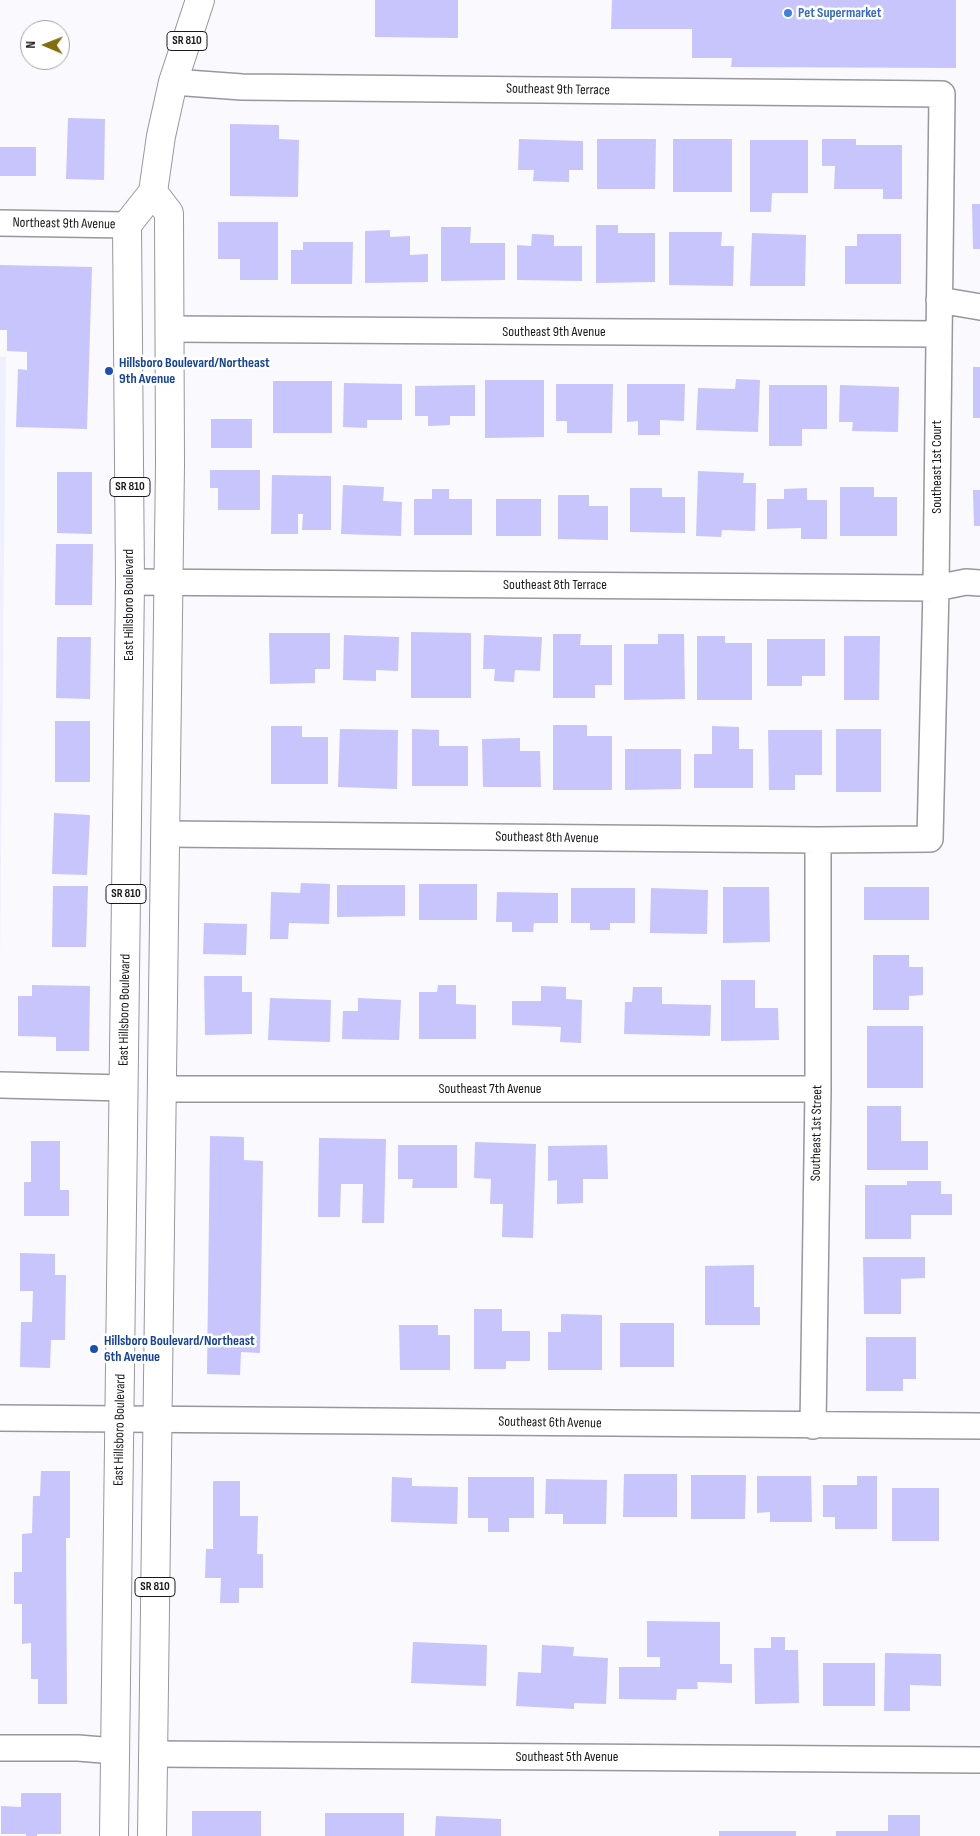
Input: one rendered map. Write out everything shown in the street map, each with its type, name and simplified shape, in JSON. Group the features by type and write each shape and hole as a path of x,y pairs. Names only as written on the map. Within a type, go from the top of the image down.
{"main road":[{"name":"SR 810","path":"152,1836 168,582 169,329 169,213 153,192 161,136 173,82 200,0"},
{"path":"127,225 153,192"},
{"name":"East Hillsboro Boulevard","path":"114,1836 130,582 127,225"},
{"path":"126,956 136,960 145,968 163,1003"}],"street":[{"name":"Southeast 9th Terrace","path":"173,82 242,87 942,94"},
{"name":"Southeast 1st Court","path":"930,839 936,588 942,94"},
{"name":"Northeast 9th Avenue","path":"0,224 127,225"},
{"path":"939,300 980,307"},
{"name":"Southeast 9th Avenue","path":"169,329 938,334"},
{"name":"Southeast 8th Terrace","path":"130,582 936,588 966,582 980,583"},
{"name":"Southeast 8th Avenue","path":"165,834 818,840 930,839"},
{"name":"Southeast 1st Street","path":"813,1426 818,1089 818,840"},
{"path":"0,1085 124,1088"},
{"name":"Southeast 7th Avenue","path":"162,1089 818,1089"},
{"name":"Southeast 6th Avenue","path":"0,1418 980,1426"},
{"path":"0,1748 78,1748 115,1751"},
{"name":"Southeast 5th Avenue","path":"153,1754 980,1760"}],"shaded area":[{"path":"0,357 6,357 0,956"}],"building":[{"path":"375,0 458,0 458,38 375,37"},
{"path":"612,0 956,0 956,68 731,67 732,58 692,58 692,29 611,29"},
{"path":"68,118 105,119 104,180 66,179"},
{"path":"230,124 279,125 279,139 299,140 298,197 230,196"},
{"path":"519,139 583,141 583,170 569,170 569,182 533,181 534,170 518,170"},
{"path":"597,139 656,139 655,189 597,189"},
{"path":"673,139 732,139 732,192 673,192"},
{"path":"822,139 856,139 856,145 902,145 902,199 883,199 883,189 834,189 835,166 822,166"},
{"path":"750,140 808,140 808,193 772,193 771,212 750,212"},
{"path":"0,147 36,147 36,176 0,176"},
{"path":"972,204 980,204 980,249 973,249"},
{"path":"218,222 278,222 278,280 240,280 240,259 218,259"},
{"path":"596,225 618,225 618,233 655,233 655,282 596,283"},
{"path":"441,227 471,227 470,243 505,243 505,280 441,281"},
{"path":"390,230 390,237 410,236 410,255 428,254 428,282 365,283 365,231"},
{"path":"669,232 722,232 721,246 734,246 733,286 669,285"},
{"path":"752,233 806,235 805,286 750,286"},
{"path":"532,234 554,235 554,246 582,246 582,281 517,280 517,245 531,246"},
{"path":"857,234 901,234 901,284 845,284 845,246 857,246"},
{"path":"303,242 353,242 352,284 291,284 291,250 303,250"},
{"path":"0,265 92,267 87,429 16,427 18,369 27,370 27,352 7,351 7,330 0,330"},
{"path":"973,367 980,367 980,418 973,418"},
{"path":"736,379 760,380 758,432 696,430 698,388 735,389"},
{"path":"485,380 544,380 544,437 485,438"},
{"path":"273,381 332,381 332,433 273,433"},
{"path":"344,383 402,384 402,420 367,420 367,428 343,427"},
{"path":"556,384 613,384 612,433 567,433 567,421 556,421"},
{"path":"627,384 685,384 684,421 660,420 660,435 638,435 638,421 627,422"},
{"path":"475,385 475,416 450,416 450,425 428,426 428,416 415,416 415,386"},
{"path":"769,385 827,385 827,429 802,429 802,446 769,446"},
{"path":"840,385 899,387 898,432 852,431 853,422 839,422"},
{"path":"211,419 252,419 252,448 211,448"},
{"path":"210,470 260,470 260,510 218,510 218,488 210,488"},
{"path":"698,471 744,473 743,483 756,483 755,531 722,530 721,537 696,536"},
{"path":"57,472 92,472 92,534 57,533"},
{"path":"272,475 331,476 331,530 302,530 303,514 298,514 298,534 271,534"},
{"path":"343,485 384,487 383,501 402,502 401,536 341,534"},
{"path":"840,487 874,487 874,497 897,497 897,536 840,536"},
{"path":"630,488 662,488 662,497 685,497 685,533 630,532"},
{"path":"807,488 807,500 827,500 827,539 801,539 801,528 767,529 767,499 784,499 784,489"},
{"path":"432,489 449,489 449,499 472,499 472,535 414,535 414,499 432,499"},
{"path":"973,490 980,490 980,526 974,526"},
{"path":"558,495 589,495 589,506 608,506 608,540 558,539"},
{"path":"496,499 541,499 541,536 496,536"},
{"path":"56,544 93,544 92,605 55,605"},
{"path":"411,632 471,633 471,698 411,698"},
{"path":"269,633 330,633 330,669 315,669 315,683 270,684"},
{"path":"553,634 581,634 580,645 612,645 612,685 595,685 595,698 553,698"},
{"path":"658,634 684,634 685,699 624,700 624,644 658,644"},
{"path":"344,635 399,637 398,671 376,670 376,681 343,680"},
{"path":"484,635 542,637 540,671 515,670 514,682 494,681 495,669 483,669"},
{"path":"697,636 725,636 725,643 752,643 752,700 697,700"},
{"path":"844,636 880,636 879,700 844,700"},
{"path":"57,637 91,637 90,699 56,698"},
{"path":"767,639 825,639 825,676 802,676 802,686 767,686"},
{"path":"55,721 90,721 90,782 55,782"},
{"path":"553,725 587,725 587,736 612,736 612,790 553,790"},
{"path":"271,726 302,726 302,737 328,737 328,784 271,784"},
{"path":"712,726 739,727 739,749 753,749 753,788 694,788 694,754 712,754"},
{"path":"340,729 398,730 397,789 338,787"},
{"path":"412,729 439,730 439,746 468,746 468,786 412,786"},
{"path":"836,729 881,729 881,792 836,792"},
{"path":"768,730 822,730 822,775 795,775 795,790 769,790"},
{"path":"520,738 520,751 540,751 541,787 483,787 482,739"},
{"path":"625,749 681,749 681,789 625,790"},
{"path":"54,813 90,815 87,875 52,874"},
{"path":"301,883 330,884 329,924 289,923 288,939 270,939 271,892 300,893"},
{"path":"419,884 477,884 477,920 419,920"},
{"path":"337,885 405,885 405,916 337,917"},
{"path":"53,886 88,886 86,947 52,947"},
{"path":"723,887 769,887 770,942 723,943"},
{"path":"864,887 929,887 929,920 864,920"},
{"path":"571,888 635,888 635,923 610,923 610,930 590,930 590,923 571,923"},
{"path":"651,888 708,890 707,934 650,933"},
{"path":"497,892 558,893 558,923 534,923 533,932 512,932 512,922 496,922"},
{"path":"204,923 247,924 246,955 203,954"},
{"path":"873,955 909,955 909,967 923,967 923,995 909,996 909,1010 873,1010"},
{"path":"204,976 242,976 242,992 252,992 252,1034 205,1035"},
{"path":"721,980 755,980 755,1008 778,1008 779,1040 721,1041"},
{"path":"32,985 90,986 89,1051 56,1051 56,1037 18,1036 18,996 32,996"},
{"path":"438,985 456,985 456,1004 476,1005 476,1039 419,1039 419,992 437,992"},
{"path":"541,986 566,987 566,999 582,1000 581,1043 560,1042 561,1027 512,1025 512,1001 541,1001"},
{"path":"633,987 662,987 662,1004 711,1005 710,1036 624,1034 625,1002 632,1002"},
{"path":"270,998 331,1000 330,1042 268,1040"},
{"path":"358,998 401,1000 399,1040 342,1039 343,1011 358,1011"},
{"path":"867,1026 923,1026 923,1088 867,1088"},
{"path":"867,1106 901,1106 901,1141 928,1141 928,1170 867,1170"},
{"path":"210,1136 244,1137 244,1160 263,1161 260,1353 241,1352 240,1375 207,1374"},
{"path":"319,1138 386,1139 384,1223 362,1223 363,1184 341,1184 340,1217 318,1217"},
{"path":"31,1141 60,1141 60,1190 69,1190 69,1216 24,1216 24,1182 31,1182"},
{"path":"475,1142 536,1144 533,1238 502,1237 503,1204 490,1204 491,1179 474,1178"},
{"path":"398,1145 457,1145 457,1188 412,1188 413,1179 398,1179"},
{"path":"607,1145 608,1179 583,1179 583,1203 557,1204 557,1180 548,1181 548,1146"},
{"path":"907,1181 941,1181 941,1194 952,1194 952,1215 911,1215 911,1239 865,1239 865,1185 907,1185"},
{"path":"20,1253 55,1254 55,1275 66,1275 65,1340 51,1340 50,1368 20,1367 21,1322 32,1322 33,1291 20,1291"},
{"path":"863,1257 925,1257 925,1278 901,1279 901,1314 864,1314"},
{"path":"754,1265 754,1307 760,1307 760,1325 705,1325 705,1266"},
{"path":"474,1309 502,1309 502,1331 530,1331 530,1361 506,1361 506,1369 474,1369"},
{"path":"561,1314 602,1315 602,1370 548,1370 548,1332 561,1332"},
{"path":"620,1323 674,1323 674,1367 620,1367"},
{"path":"399,1325 438,1325 438,1335 450,1335 450,1370 400,1370"},
{"path":"866,1337 916,1337 916,1379 903,1379 903,1391 866,1391"},
{"path":"41,1471 70,1471 70,1538 66,1538 67,1704 38,1704 38,1679 31,1679 31,1643 22,1644 22,1604 14,1604 14,1572 22,1572 22,1534 32,1533 33,1496 40,1496"},
{"path":"624,1474 677,1474 677,1517 623,1517"},
{"path":"691,1475 746,1475 745,1519 691,1519"},
{"path":"757,1476 811,1476 812,1522 770,1522 770,1512 757,1513"},
{"path":"857,1476 877,1476 877,1529 835,1529 835,1517 823,1517 823,1485 857,1485"},
{"path":"392,1477 412,1478 412,1486 458,1487 457,1524 391,1522"},
{"path":"468,1477 534,1477 534,1518 509,1518 509,1532 488,1532 488,1518 468,1518"},
{"path":"546,1479 607,1480 606,1524 563,1524 563,1514 545,1514"},
{"path":"213,1481 240,1481 240,1516 258,1516 257,1554 263,1554 263,1588 239,1588 239,1603 220,1603 221,1578 205,1578 206,1549 213,1549"},
{"path":"892,1488 939,1488 939,1541 892,1541"},
{"path":"647,1621 720,1622 720,1664 732,1664 732,1683 697,1682 698,1689 677,1689 676,1700 619,1699 619,1667 660,1667 660,1657 647,1657"},
{"path":"771,1637 785,1637 785,1650 798,1650 799,1703 755,1704 754,1648 771,1648"},
{"path":"413,1642 487,1645 486,1686 411,1683"},
{"path":"542,1645 574,1647 573,1656 608,1658 606,1704 574,1703 574,1709 516,1706 518,1672 541,1673"},
{"path":"885,1653 941,1654 941,1686 910,1685 910,1711 884,1711"},
{"path":"823,1663 875,1663 875,1706 823,1706"},
{"path":"21,1793 61,1793 61,1834 26,1836 26,1834 1,1834 1,1806 21,1807"},
{"path":"192,1811 261,1811 261,1836 192,1836"},
{"path":"325,1813 404,1813 404,1836 325,1836"},
{"path":"888,1815 920,1815 920,1836 836,1836 836,1831 888,1831"},
{"path":"436,1816 501,1819 501,1836 435,1836"},
{"path":"719,1831 796,1831 796,1836 719,1836"}],"place":[{"name":"Pet Supermarket","path":"788,13"},
{"name":"Hillsboro Boulevard/Northeast 9th Avenue","path":"109,371"},
{"name":"Hillsboro Boulevard/Northeast 6th Avenue","path":"94,1349"}]}
